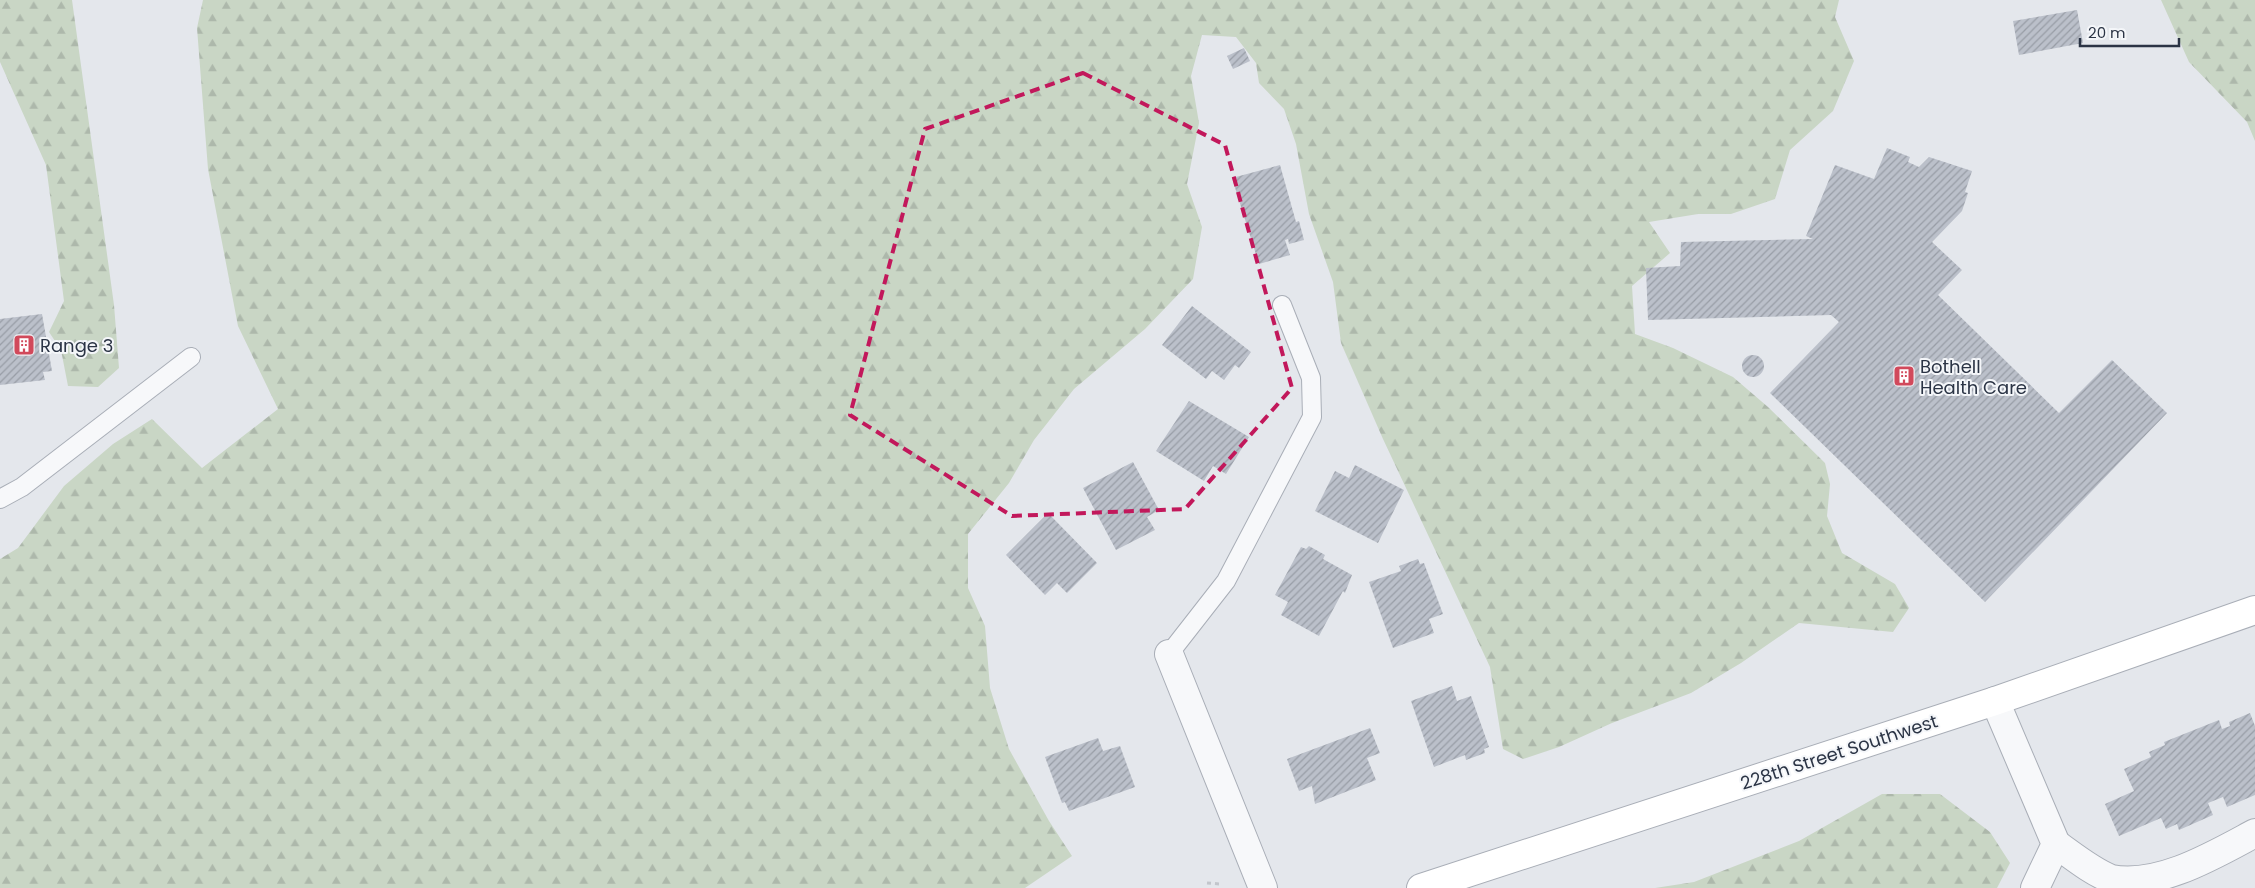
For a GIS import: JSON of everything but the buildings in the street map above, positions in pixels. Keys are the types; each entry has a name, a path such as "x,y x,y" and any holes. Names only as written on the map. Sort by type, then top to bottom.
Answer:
{"main road":[{"name":"228th Street Southwest","path":"1421,888 1994,701 2255,610"}],"street":[{"path":"1169,654 1264,888"},
{"path":"1994,701 2056,844 2084,864 2112,880 2137,884 2165,881 2255,833"},
{"path":"2035,888 2056,844"}],"lane":[{"path":"1169,654 1226,582 1312,417 1310,378 1282,305"},
{"path":"0,499 22,487 191,357"}],"path":[{"path":"1208,883 1220,884"}],"highlighted area":[{"path":"1083,73 1225,145 1292,388 1185,509 1012,516 850,415 925,129"}],"green space":[{"path":"0,0 72,0 114,305 119,368 98,387 68,386 61,350 49,332 64,301 46,165 0,62"},
{"path":"203,0 1839,0 1835,17 1854,61 1833,111 1790,150 1775,199 1731,214 1698,214 1649,222 1670,253 1632,286 1635,334 1673,348 1733,377 1768,407 1825,463 1830,484 1827,516 1842,553 1895,584 1909,608 1893,632 1799,623 1741,663 1691,693 1612,723 1559,747 1523,759 1503,749 1490,667 1383,439 1341,343 1333,282 1309,214 1296,144 1284,109 1259,83 1256,63 1236,37 1202,35 1191,76 1199,123 1187,184 1202,227 1193,279 1145,329 1074,389 1034,440 1009,483 968,534 968,588 985,626 990,688 1009,749 1049,821 1072,856 1025,888 0,888 0,559 18,548 64,486 113,444 152,419 202,468 278,409 238,326 208,169 197,28"},
{"path":"2161,0 2255,0 2255,141 2247,122 2189,62"},
{"path":"1882,794 1940,794 1990,832 2010,863 1997,888 1655,888 1694,882 1799,841"}],"place":[{"name":"Range 3","path":"24,345"},
{"name":"Bothell Health Care","path":"1904,376"}]}
